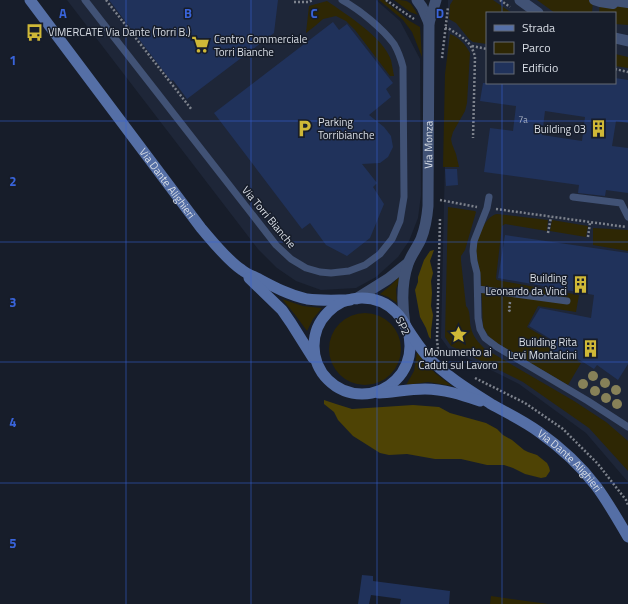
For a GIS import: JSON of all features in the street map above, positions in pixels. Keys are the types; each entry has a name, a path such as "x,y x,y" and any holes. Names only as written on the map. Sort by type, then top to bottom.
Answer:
{"main road":[{"name":"Via Dante Alighieri","path":"30,0 216,246 242,270 291,295 318,300 353,299"},
{"path":"242,270 282,310 292,323 319,368"},
{"name":"SP2","path":"353,299 369,299 377,301 386,305 398,315 405,325 410,343 405,368 398,378 381,390 370,394 355,394 340,389 328,380 319,368 315,358 314,348 318,327 324,316 332,308 341,303 353,299"},
{"name":"Via Dante Alighieri","path":"405,325 427,356 453,379 538,431 569,456 596,486 628,537"},
{"name":"Via Dante Alighieri","path":"370,394 412,389 439,390 492,404"}],"street":[{"name":"Via Monza","path":"417,0 422,6 429,23"},
{"name":"Via Monza","path":"408,263 421,240 428,206 429,23 436,0"},
{"path":"520,0 537,12"},
{"path":"594,0 613,4 614,1 628,3"},
{"path":"616,38 628,40"},
{"path":"353,299 388,279 408,263"},
{"path":"405,325 403,289 408,263"}],"lane":[{"name":"Via Torri Bianche","path":"85,0 276,246 291,260 306,268 331,273 360,267 380,254 392,239 400,222 404,197 403,67 400,56 394,45 385,34 360,11 342,0"},
{"path":"489,197 487,208 474,241 472,251 478,273 478,318 480,329 485,338 496,347 588,401 628,427"},
{"path":"573,197 621,203 628,217"},
{"path":"478,289 567,301"}],"path":[{"path":"106,0 192,110"},
{"path":"294,2 308,2 313,0"},
{"path":"446,22 448,4"},
{"path":"445,28 448,28 469,42 475,57 473,138"},
{"path":"471,46 486,49"},
{"path":"616,69 628,72"},
{"path":"440,200 628,228"},
{"path":"548,233 551,217"},
{"path":"588,237 590,223"}],"shaded area":[{"path":"67,0 376,0 400,21 420,59 421,195 418,218 409,241 398,257 376,277 356,288 321,290 296,281 277,268 258,249"},
{"path":"448,0 628,0 628,482 586,433 519,384 449,349 441,338"},
{"path":"434,250 430,261 433,273 431,281 431,306 433,315 431,339 420,317 415,290 424,260 430,251"},
{"path":"324,400 352,409 413,405 439,407 450,413 486,423 497,429 524,450 537,455 547,463 550,471 546,477 541,478 525,474 504,465 487,465 461,459 435,459 407,454 389,455 380,453 353,436 338,420 334,412 324,404"}],"green space":[{"path":"379,0 384,0 408,20 420,27 422,57 412,32 403,20"},
{"path":"394,0 407,1 418,15 410,12"},
{"path":"453,0 493,0 511,12 486,12 486,44 473,42 456,23 449,19 450,5"},
{"path":"537,0 593,0 592,12 554,12"},
{"path":"327,1 373,35 387,51 391,60 394,76 390,76 355,30 346,21 336,16 323,19 306,33 309,6"},
{"path":"600,2 628,3 628,25 616,24 616,12 599,12"},
{"path":"450,34 457,37 470,53 467,103 465,111 453,132 451,139 459,167 443,167 445,74"},
{"path":"616,54 628,57 628,68 616,66"},
{"path":"448,207 476,212 465,250 461,256 461,261 466,306 469,311 470,325 476,339 485,349 574,401 606,422 628,441 628,471 589,428 523,382 451,346 445,337"},
{"path":"497,214 548,220 547,231 505,224 502,226 496,278 497,280 579,295 576,312 538,306 527,327 551,341 549,356 575,359 581,363 568,385 495,342 485,331 483,326 481,280 476,249 478,239 485,223"},
{"path":"552,220 588,226 586,237 550,231"},
{"path":"593,228 628,230 628,251 593,245"},
{"path":"402,274 396,289 397,303 380,294 391,285"},
{"path":"282,299 303,306 322,308 313,319 307,331"},
{"path":"365,313 385,319 395,329 401,349 395,369 385,379 365,385 345,379 335,369 329,349 335,329 345,319"},
{"path":"417,352 435,373 452,386 428,382 406,385 414,371"},
{"path":"491,596 548,604 490,604"}],"building":[{"name":"Centro Commerciale Torri Bianche","path":"109,0 278,0 274,33 187,99 173,80 171,81"},
{"name":"Parking Torribianche","path":"333,22 339,30 347,24 393,83 386,89 391,97 369,115 384,127 391,136 393,147 388,157 380,163 362,164 377,183 373,187 384,204 370,238 347,256 326,245 310,223 302,229 214,113"},
{"name":"Building 03","path":"616,78 628,80 628,123 616,121 612,146 628,148 628,193 606,190 605,196 578,193 579,185 484,172 490,128 513,131 516,106 480,101 483,83 616,84","holes":["545,111 585,117 582,141 542,135"]},
{"path":"445,169 457,169 458,185 446,186"},
{"name":"Building Leonardo da Vinci","path":"505,235 628,253 628,364 618,380 597,365 594,369 575,357 552,355 554,341 529,326 540,308 591,318 594,295 498,278"},
{"path":"362,575 373,576 373,581 450,591 449,604 400,604 401,599 371,595 369,604 358,604"}],"place":[{"name":"VIMERCATE Via Dante (Torri B.)","path":"35,32"},
{"name":"Centro Commerciale Torri Bianche","path":"201,45"},
{"name":"Parking Torribianche","path":"305,128"},
{"name":"Building 03","path":"599,129"},
{"name":"Building Leonardo da Vinci","path":"580,284"},
{"name":"Monumento ai Caduti sul Lavoro","path":"458,334"},
{"name":"Building Rita Levi Montalcini","path":"590,348"}]}
